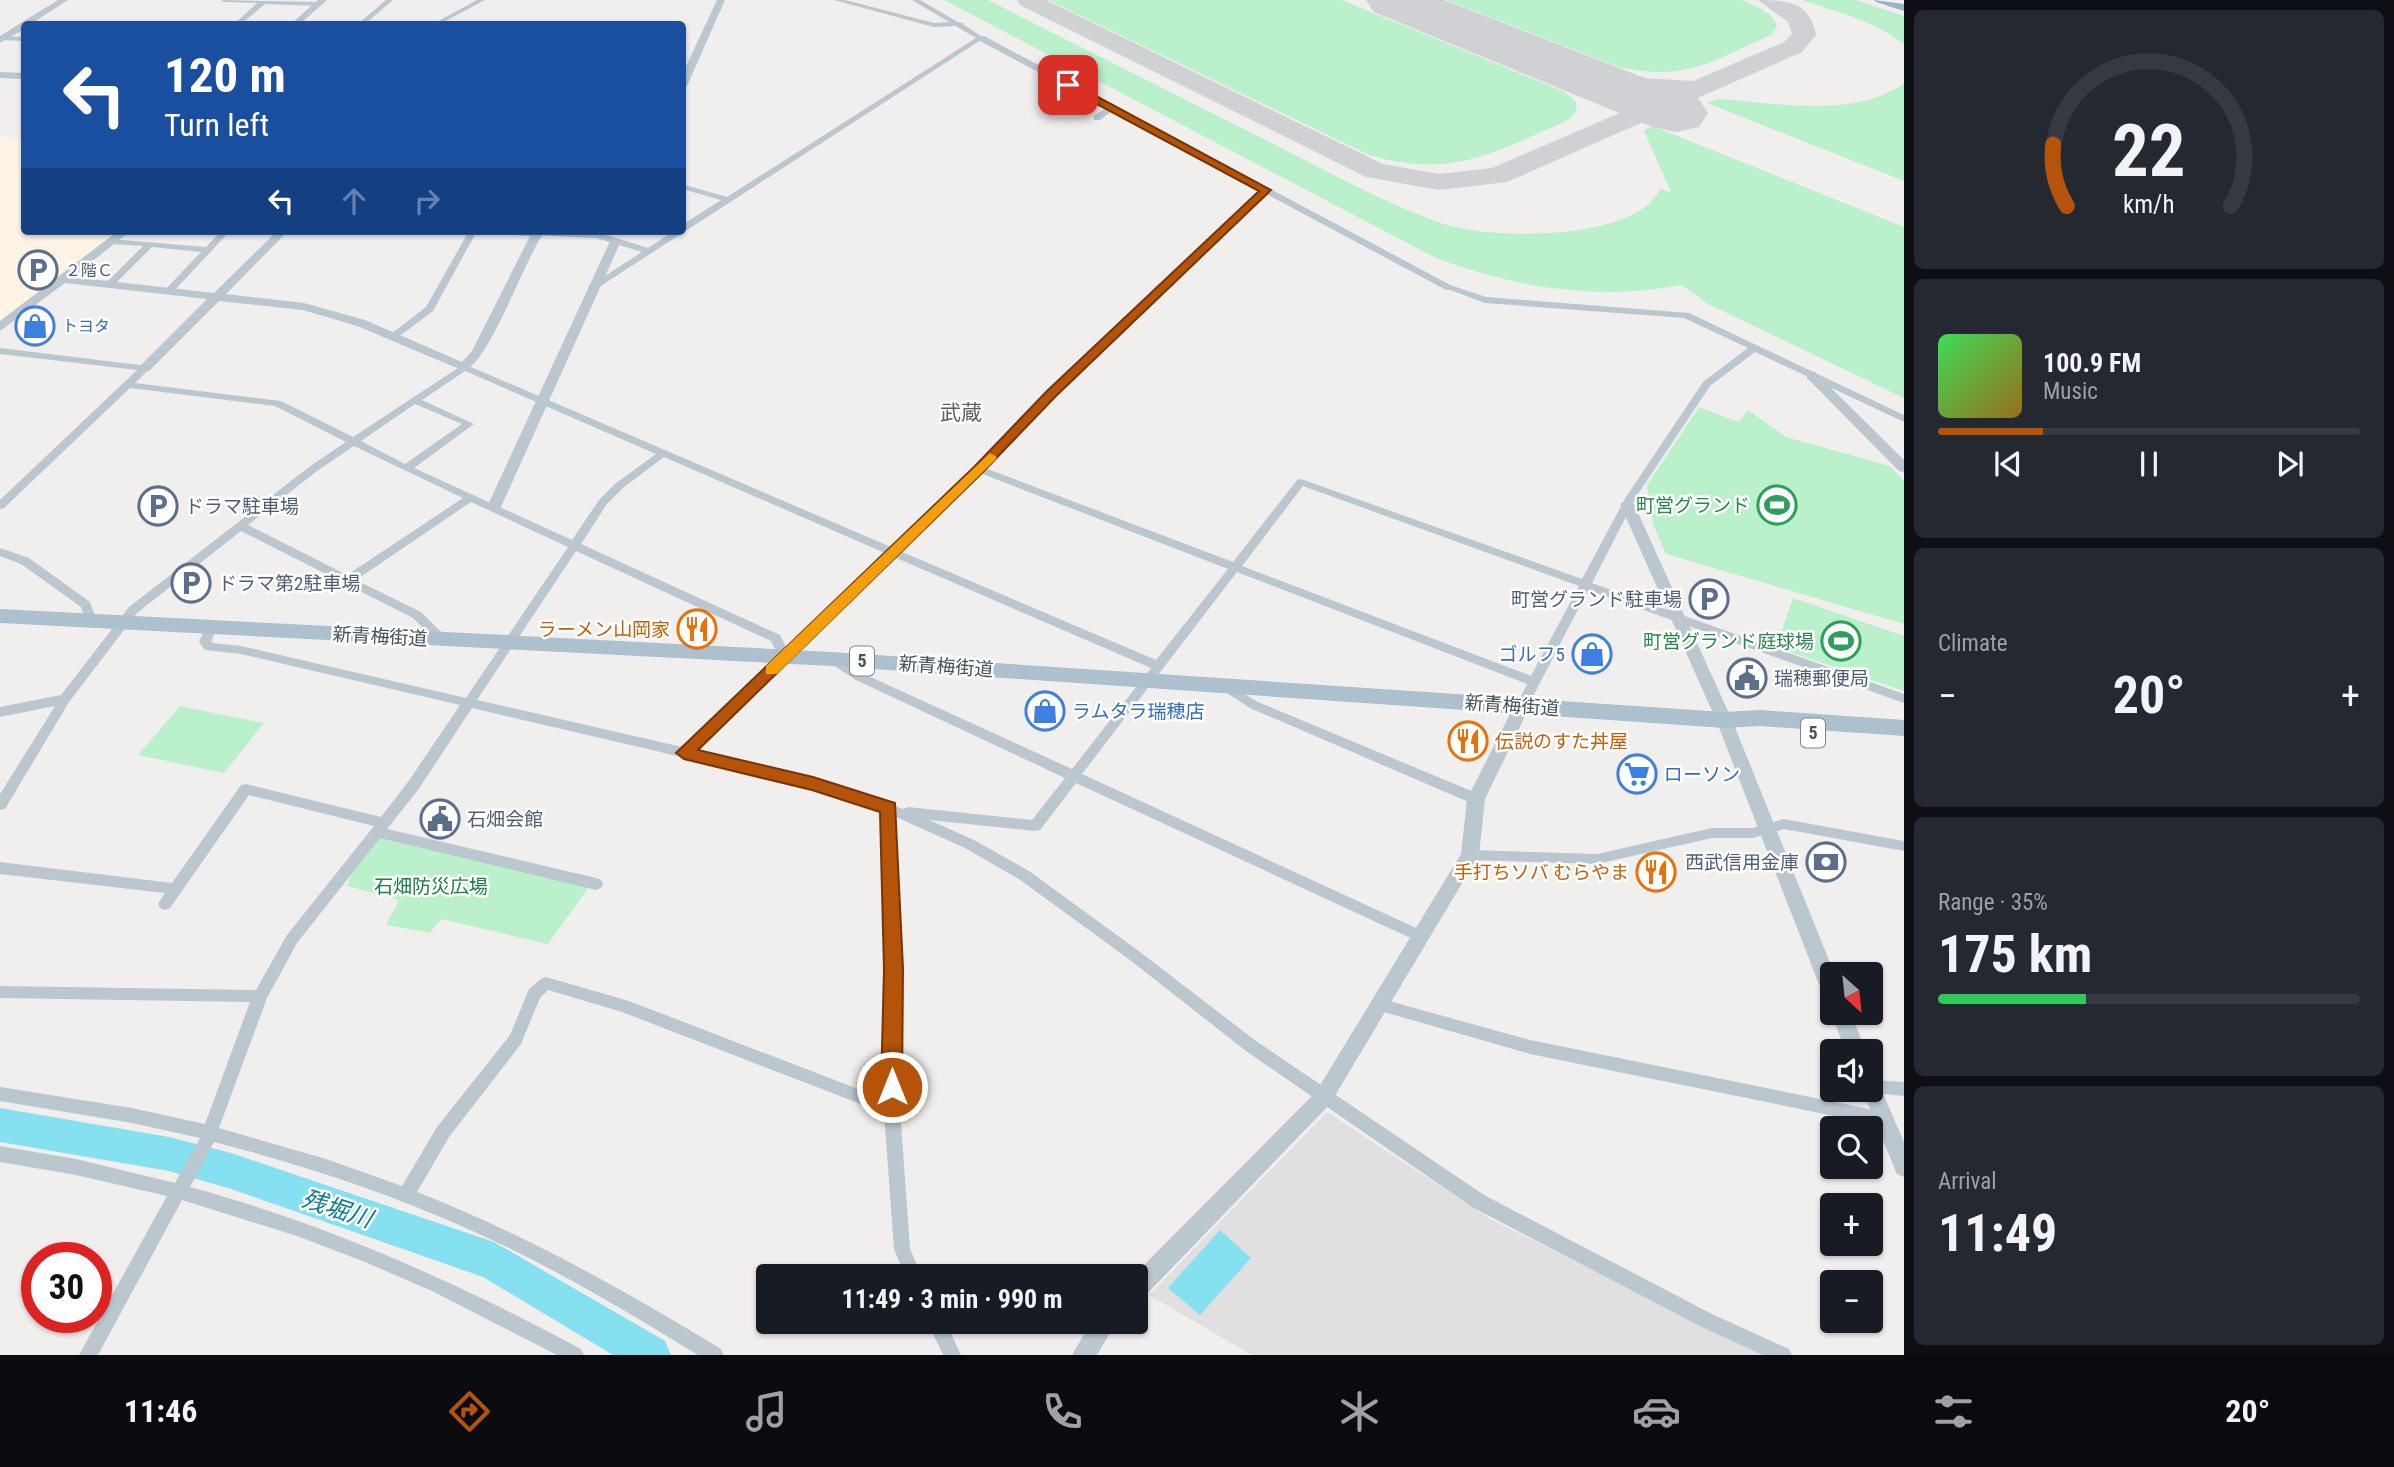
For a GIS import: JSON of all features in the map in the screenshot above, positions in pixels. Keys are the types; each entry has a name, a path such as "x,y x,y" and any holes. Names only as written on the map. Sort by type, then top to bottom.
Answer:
{"highway":[{"path":"1880,0 1904,6"},
{"path":"1892,0 1904,6"}],"main road":[{"name":"新青梅街道","path":"0,616 785,657 1153,673 1223,684 1724,720 1765,729 1899,733"}],"street":[{"path":"30,21 64,0"},
{"path":"224,0 321,2"},
{"path":"365,21 390,0"},
{"path":"442,21 482,0"},
{"path":"686,70 721,0"},
{"path":"837,0 934,25 958,25"},
{"path":"915,0 981,38 1450,288 1485,300 1686,314 1904,419"},
{"path":"241,21 264,1"},
{"path":"299,21 321,2"},
{"path":"1,39 21,27"},
{"path":"686,227 981,38"},
{"path":"1,39 21,39"},
{"path":"0,75 21,76"},
{"path":"1097,118 1112,108"},
{"path":"686,187 728,200"},
{"path":"684,753 978,470 1051,394 1266,190"},
{"path":"0,327 120,235"},
{"path":"169,291 222,235"},
{"path":"0,506 219,297 279,235"},
{"path":"394,336 430,309 471,235"},
{"path":"0,805 65,699 122,623 163,585 352,442 464,367 477,352 536,235"},
{"path":"597,235 649,251"},
{"path":"593,287 673,235"},
{"path":"112,241 208,250"},
{"path":"494,507 615,241"},
{"path":"109,285 149,245"},
{"path":"62,279 304,307 361,323 893,551 1153,673"},
{"path":"1148,1277 1240,1186 1323,1098 1470,855 1476,799 1583,583 1627,504 1706,384 1755,348"},
{"path":"0,351 145,368"},
{"path":"1811,375 1904,468"},
{"path":"128,385 277,402 406,468 776,638 785,657"},
{"path":"406,468 469,424 414,400"},
{"path":"88,1355 208,1137 260,996 292,939 413,786 574,544 619,486 662,454"},
{"path":"978,470 1534,682"},
{"path":"894,810 1035,826 1301,482 1904,699"},
{"path":"348,580 470,498"},
{"path":"1627,504 1724,720 1820,962"},
{"path":"241,526 417,615 440,639"},
{"path":"0,552 25,561 86,605 91,621"},
{"path":"211,627 205,642 209,647 242,650 793,778 894,810 974,846 1024,875 1323,1098 1478,1200 1706,1320 1783,1355"},
{"path":"832,659 860,677 1422,937"},
{"path":"1223,684 1254,705 1476,799"},
{"path":"0,712 65,699"},
{"path":"165,904 246,789 379,828 596,884"},
{"path":"894,810 892,1109 902,1249 909,1264"},
{"path":"1470,855 1597,859 1712,833 1753,833 1766,827 1784,824 1904,846"},
{"path":"0,868 175,889"},
{"path":"406,1195 443,1132 516,1039 534,994 546,983 624,1006 892,1109"},
{"path":"0,992 260,996"},
{"path":"1382,1004 1530,1047 1884,1119"},
{"path":"1883,1088 1904,1089"},
{"path":"0,1094 116,1111 208,1137 325,1165 406,1195 541,1255 715,1355"},
{"path":"1877,1102 1904,1167"},
{"path":"0,1154 104,1171 180,1188 317,1234 407,1270 492,1310 575,1355"},
{"path":"942,1334 951,1355"},
{"path":"1083,1355 1097,1334"}],"shaded area":[{"path":"0,136 21,139 21,235 115,235 0,322"},
{"path":"1327,1112 1492,1220 1765,1355 1252,1355 1149,1295"}],"green space":[{"path":"944,0 988,0 1375,195 1419,215 1463,229 1525,234 1593,228 1622,219 1646,206 1660,189 1671,192 1644,131 1652,126 1904,227 1904,398 1708,304 1682,285 1619,292 1558,289 1497,277 1436,258"},
{"path":"1048,0 1342,0 1565,92 1576,102 1576,109 1564,122 1470,160 1448,164 1398,162 1369,155"},
{"path":"1446,0 1742,0 1768,13 1777,27 1771,35 1714,61 1681,70 1642,71 1619,67"},
{"path":"1802,0 1856,0 1904,16 1904,44 1868,23"},
{"path":"1904,83 1904,181 1707,103 1717,99 1789,105 1838,105 1862,102"},
{"name":"町営グランド","path":"1699,407 1739,422 1748,410 1786,437 1890,466 1904,481 1904,624 1666,554 1653,524 1647,485"},
{"name":"町営グランド庭球場","path":"1793,598 1904,636 1904,691 1776,647"},
{"path":"180,706 264,723 224,773 138,755"},
{"name":"石畑防災広場","path":"378,837 589,887 548,944 441,919 430,933 386,925 399,900 347,886 356,863"}],"water":[{"path":"1220,1230 1251,1258 1200,1315 1168,1288"}],"waterway":[{"name":"残堀川","path":"0,1125 169,1154 231,1171 494,1261 651,1355"}],"taxiway":[{"path":"1028,0 1376,171 1439,182 1497,176 1793,47 1804,35 1800,22 1787,9 1769,0"},
{"path":"1576,73 1625,85 1685,87"}],"runway":[{"path":"1394,0 1676,113"}],"slow traffic":[{"path":"772,670 990,457"}],"place":[{"name":"２階Ｃ","path":"38,270"},
{"name":"トヨタ","path":"35,326"},
{"name":"町営グランド","path":"1777,505"},
{"name":"ドラマ駐車場","path":"158,506"},
{"name":"ドラマ第2駐車場","path":"191,583"},
{"name":"町営グランド駐車場","path":"1709,599"},
{"name":"ラーメン山岡家","path":"697,629"},
{"name":"町営グランド庭球場","path":"1841,641"},
{"name":"ゴルフ5","path":"1592,654"},
{"name":"瑞穂郵便局","path":"1747,678"},
{"name":"ラムタラ瑞穂店","path":"1045,711"},
{"name":"伝説のすた丼屋","path":"1468,741"},
{"name":"ローソン","path":"1637,774"},
{"name":"石畑会館","path":"440,819"},
{"name":"西武信用金庫","path":"1826,862"},
{"name":"手打ちソバ むらやま","path":"1656,872"}],"district":[{"name":"武蔵","path":"961,413"}],"route":[{"path":"892,1087 893,969 889,808 854,794 684,753 978,470 1051,394 1266,190 1068,85"}]}
